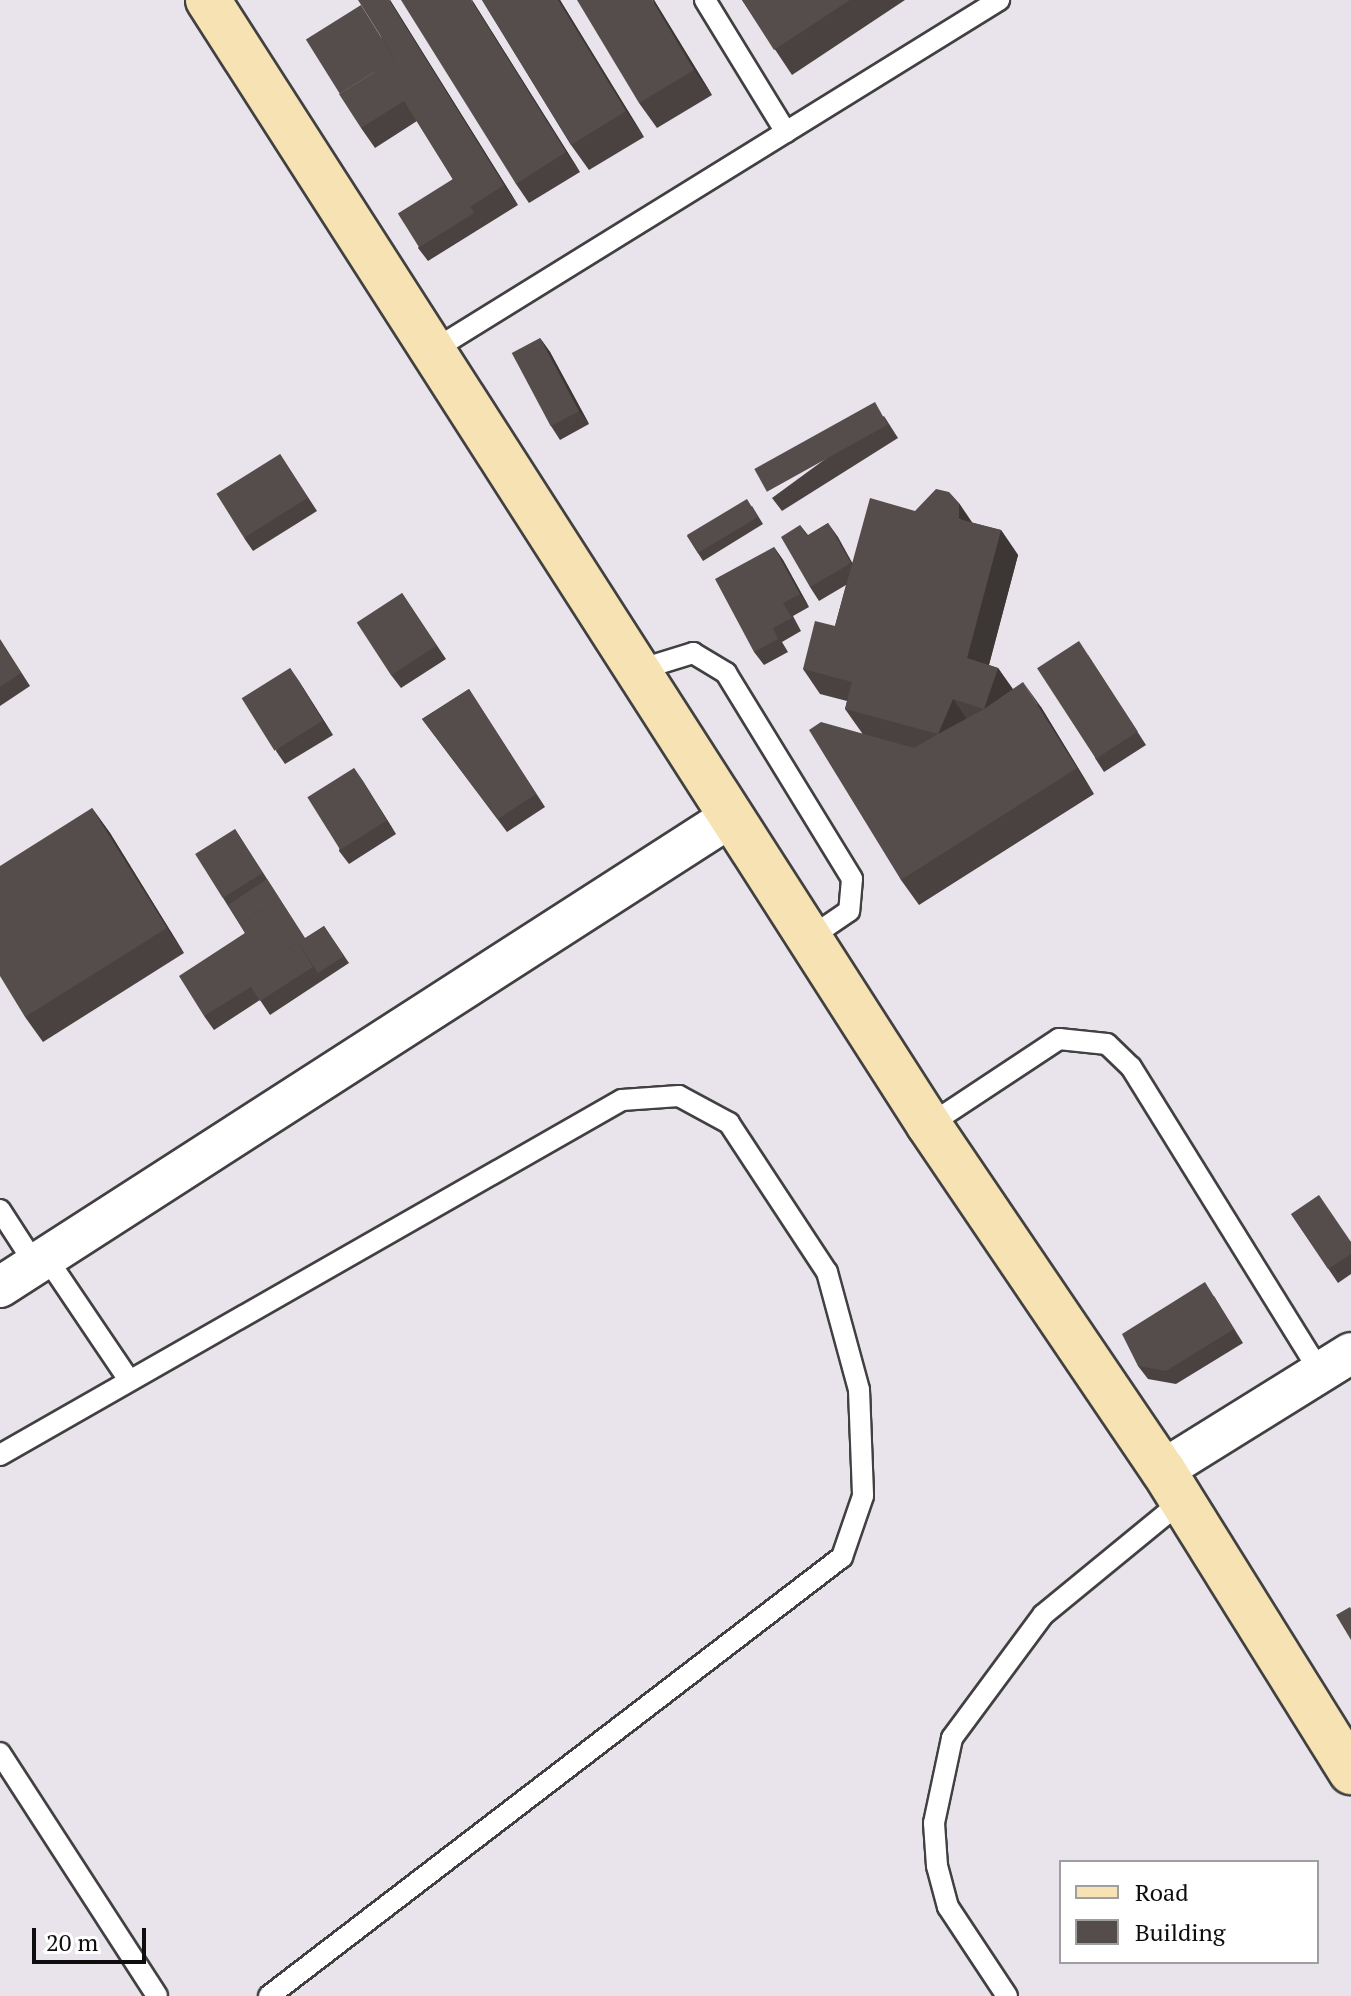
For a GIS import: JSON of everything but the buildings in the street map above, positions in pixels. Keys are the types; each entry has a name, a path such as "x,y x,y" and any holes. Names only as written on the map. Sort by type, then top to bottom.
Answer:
{"main road":[{"path":"208,0 729,818 929,1125 1172,1486 1351,1772"}],"street":[{"path":"0,1287 729,818"},
{"path":"1172,1486 1336,1363"}],"lane":[{"path":"705,0 786,132"},
{"path":"432,351 999,0"},
{"path":"635,671 693,653 726,673 852,879 849,911 808,939"},
{"path":"929,1125 1059,1039 1107,1044 1131,1067 1336,1363"},
{"path":"0,1455 622,1100 650,1094 706,1107 748,1145 827,1272 852,1350 863,1496 853,1538 829,1574 269,1996"},
{"path":"0,1210 129,1380"},
{"path":"1007,1996 948,1907 937,1866 934,1823 952,1738 1043,1615 1172,1486"},
{"path":"0,1753 157,1996"}],"shaded area":[{"path":"0,0 1351,0 1351,1996 0,1996"}]}
